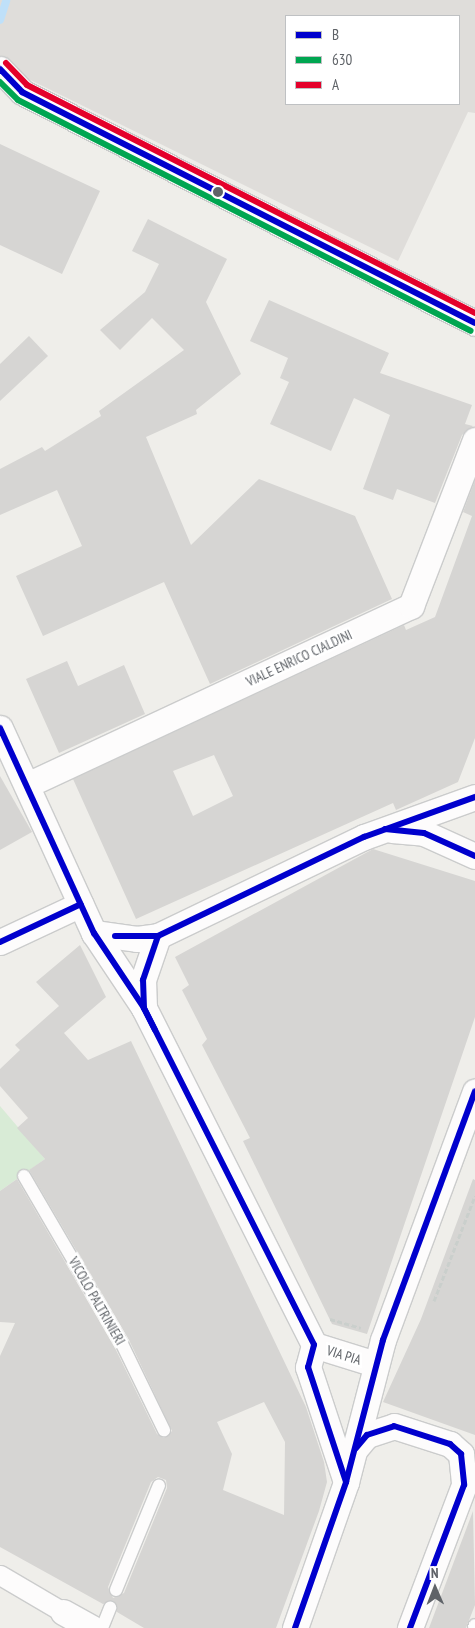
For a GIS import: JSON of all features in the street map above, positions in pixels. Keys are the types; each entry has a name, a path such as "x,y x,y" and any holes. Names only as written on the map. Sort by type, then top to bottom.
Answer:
{"street":[{"path":"0,69 11,91 475,323"},
{"name":"VIALE ENRICO CIALDINI","path":"28,785 411,606 475,440"},
{"name":"VIA PIA","path":"0,728 28,785 94,933 144,1008 314,1345 308,1366 346,1482"},
{"path":"94,933 137,939 158,936 384,829 475,798"},
{"path":"384,829 424,833 475,856"},
{"path":"0,942 81,904"},
{"path":"144,1008 142,980 158,936"},
{"path":"295,1628 346,1482 356,1448 375,1364 475,1091"},
{"name":"VIA PIA","path":"314,1345 375,1364"},
{"path":"356,1448 367,1435 394,1426 450,1444 461,1454 470,1467 434,1584 410,1628"},
{"path":"0,1575 92,1628"}],"lane":[{"name":"VICOLO PALTRINIERI","path":"24,1176 122,1344 164,1430"},
{"path":"116,1590 159,1485"},
{"path":"102,1628 110,1608"}],"path":[{"path":"434,1301 475,1196"},
{"path":"327,1318 368,1330"}],"shaded area":[{"path":"0,0 475,0 475,113 468,112 398,261 0,65"}],"green space":[{"path":"0,1106 45,1159 0,1191"}],"building":[{"path":"0,144 100,191 62,274 0,245"},
{"path":"148,219 227,259 206,302 241,374 196,410 197,414 146,437 191,545 259,479 355,516 392,599 210,684 164,582 43,636 16,576 82,546 57,490 0,515 0,469 42,447 45,451 101,416 99,411 184,350 152,318 120,350 100,330 145,292 159,264 132,251"},
{"path":"269,300 389,353 380,373 472,405 465,424 473,426 462,435 435,503 397,489 393,500 363,489 390,415 354,398 331,451 270,424 289,382 280,378 288,358 250,341"},
{"path":"29,336 48,356 0,401 0,364"},
{"path":"475,480 475,738 458,782 396,810 393,803 136,919 73,779 404,625 406,630 435,617 472,516 463,512","holes":["214,755 233,796 193,816 173,771"]},
{"path":"67,661 78,686 124,665 145,714 59,753 26,679"},
{"path":"0,776 32,832 0,850"},
{"path":"373,849 475,881 475,1017 367,1334 332,1324 243,1141 250,1138 202,1045 207,1039 182,990 189,985 175,957"},
{"path":"80,945 106,997 64,1033 88,1060 131,1041 306,1407 324,1462 327,1482 319,1511 276,1628 144,1628 117,1612 113,1601 103,1604 0,1547 0,1356 15,1323 0,1322 0,1191 17,1179 115,1348 157,1434 164,1438 172,1431 129,1340 29,1170 45,1159 17,1128 28,1118 0,1086 0,1069 20,1050 15,1045 59,1006 36,982","holes":["264,1402 285,1442 284,1515 223,1490 232,1454 217,1422","158,1477 166,1480 167,1488 124,1593 113,1598 108,1587 151,1482"]},
{"path":"473,1179 475,1180 475,1435 383,1402 421,1319"},
{"path":"473,1511 475,1605 466,1628 429,1628"}],"waterway":[{"path":"0,20 6,1"}],"transit line":[{"name":"A","path":"6,63 27,85 475,313"},
{"name":"B","path":"0,69 22,92 475,323"},
{"name":"630","path":"0,82 18,100 471,331"},
{"name":"B","path":"0,728 94,933 144,1008 314,1345 308,1367 346,1482"},
{"name":"B","path":"115,936 158,936 364,837 475,797"},
{"name":"B","path":"385,829 424,833 475,856"},
{"name":"B","path":"0,942 81,904"},
{"name":"B","path":"155,1030 144,1008 143,980 158,936"},
{"name":"B","path":"295,1628 346,1482 383,1340 475,1091"},
{"name":"B","path":"356,1448 367,1435 394,1426 450,1444 461,1454 464,1485 410,1628"}]}
